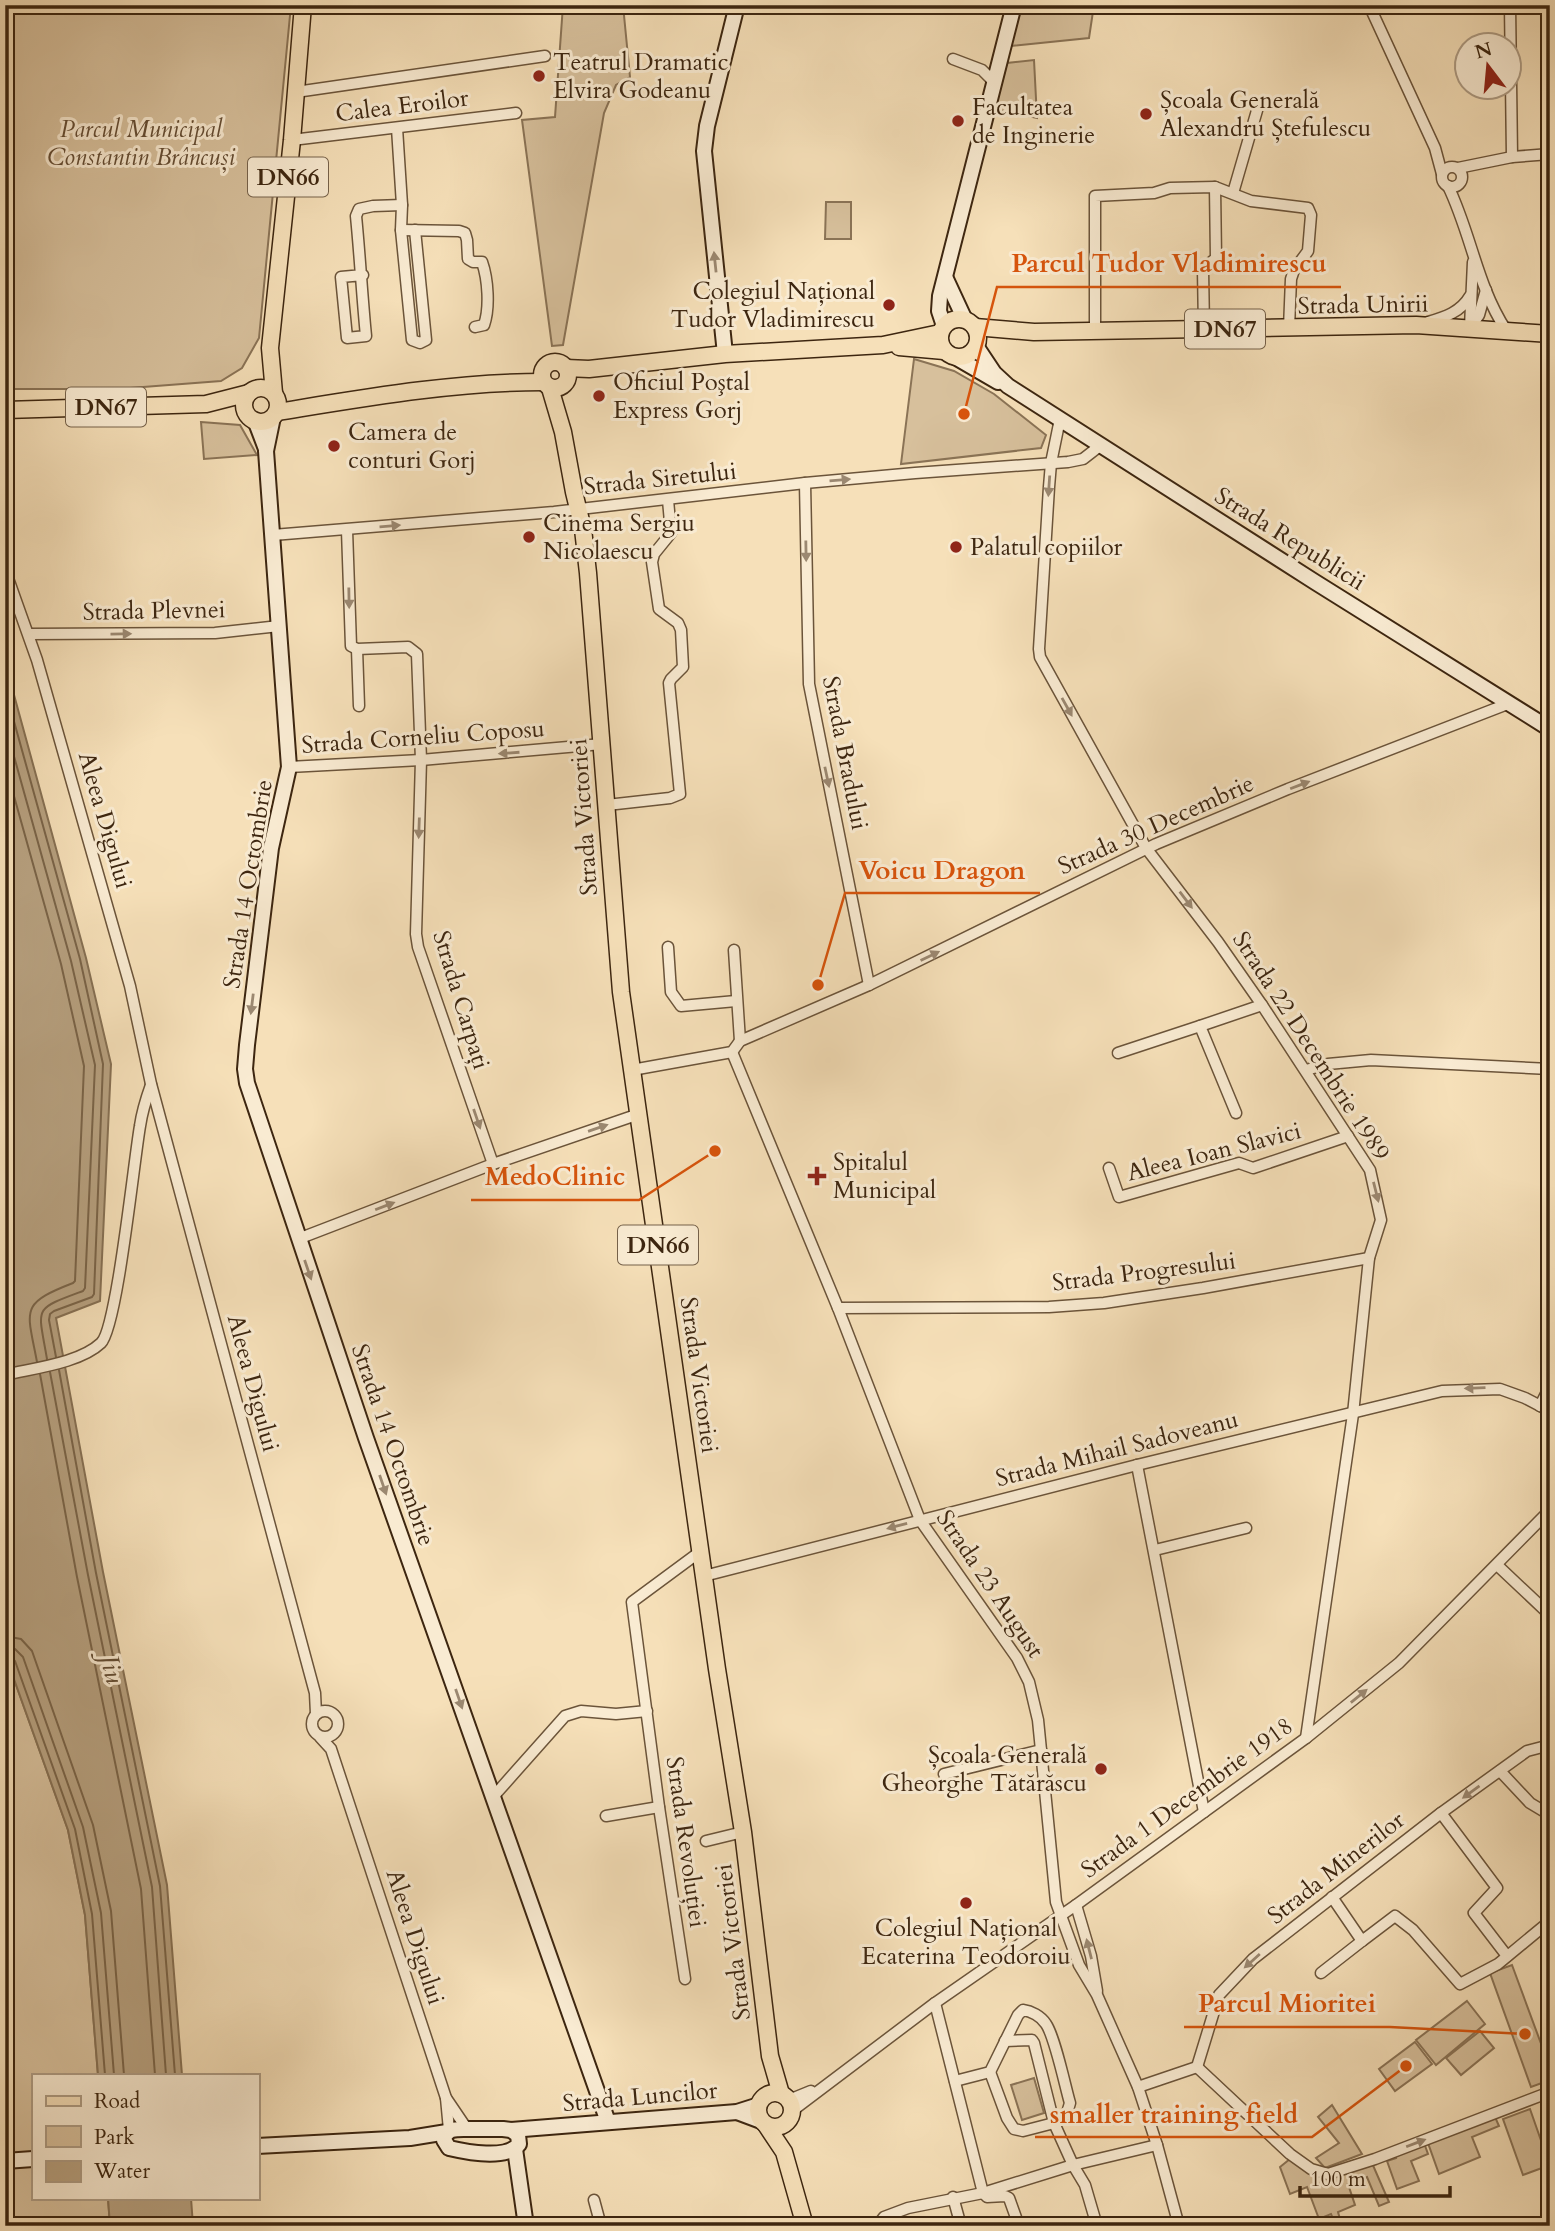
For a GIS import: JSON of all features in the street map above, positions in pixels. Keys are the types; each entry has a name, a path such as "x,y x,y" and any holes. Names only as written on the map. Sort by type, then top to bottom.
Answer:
{"main road":[{"name":"DN66","path":"275,405 270,348 303,5"},
{"name":"Strada Unirii","path":"883,345 942,330 953,320 973,334 1416,325 1550,334"},
{"path":"942,330 941,346 950,354"},
{"name":"Strada Unirii","path":"275,405 502,382 558,381 589,369 726,354 883,345 968,355 973,334"},
{"name":"DN66","path":"252,391 270,348"},
{"name":"Strada Unirii","path":"502,382 556,362 558,381"},
{"name":"Strada Victoriei","path":"558,381 563,432 583,529 588,573 618,963 632,1070 743,1832 776,2109 783,2152 805,2226"},
{"name":"Strada Unirii","path":"5,410 206,404 268,389 275,405"},
{"path":"250,416 245,399 252,391"},
{"name":"Strada Unirii","path":"206,404 267,421 275,405"}],"street":[{"path":"726,354 705,163 707,126 737,5"},
{"path":"942,330 939,304 1014,5"},
{"path":"1510,5 1512,158"},
{"path":"1369,6 1434,148 1443,181 1460,210 1473,258 1506,330"},
{"path":"296,92 545,57"},
{"path":"953,59 975,66 995,83"},
{"path":"1233,193 1258,107"},
{"name":"Calea Eroilor","path":"292,140 516,113"},
{"path":"397,128 401,230 412,340 420,343 426,340 415,230"},
{"path":"1434,148 1458,173 1460,210"},
{"path":"1442,174 1446,169 1458,173 1512,158 1550,154"},
{"path":"1448,186 1454,187 1458,173"},
{"path":"1204,329 1203,269 1216,258 1215,187"},
{"path":"1095,330 1095,196 1154,193 1170,188 1215,187 1251,201 1308,208 1311,215 1308,251 1294,270 1291,279 1289,328"},
{"path":"363,275 341,277 347,338 366,336 360,285 363,275 356,216 359,209 402,205"},
{"path":"401,230 465,233 468,259 482,262 485,270 487,317 484,325 475,327"},
{"path":"1470,327 1473,258"},
{"name":"Strada Republicii","path":"946,279 987,365 1006,385"},
{"path":"1470,327 1479,315 1486,290"},
{"path":"1416,325 1458,310 1467,302 1472,292"},
{"name":"Strada Republicii","path":"950,354 990,379 1006,385 1550,729"},
{"path":"266,450 275,405"},
{"path":"250,416 266,450"},
{"name":"Strada 22 Decembrie 1989","path":"1060,419 1051,463 1039,649 1041,657 1146,848 1262,1005 1370,1170 1381,1216 1369,1258 1353,1414 1306,1738"},
{"path":"1051,463 1083,459 1101,445"},
{"name":"Strada 14 Octombrie","path":"266,450 289,767 271,848 245,1069 250,1096 607,2122"},
{"name":"Strada Siretului","path":"273,535 578,509 805,483 1051,463"},
{"name":"Strada Bradului","path":"805,483 810,697 869,985"},
{"path":"607,805 670,798 680,794 670,683 683,667 681,630 678,623 659,608 652,562 654,554 671,533 668,500"},
{"path":"347,530 350,641 351,646 357,649 359,706"},
{"name":"Aleea Digului","path":"5,570 29,634 130,986 151,1084 315,1692 316,1714"},
{"name":"Strada Plevnei","path":"29,634 215,633 279,626"},
{"name":"Strada Carpați","path":"357,649 408,647 417,654 421,760 416,934 418,947 493,1164"},
{"name":"Strada 30 Decembrie","path":"740,1041 869,985 1146,848 1288,789 1510,703"},
{"name":"Strada Corneliu Coposu","path":"289,767 421,760 602,744"},
{"path":"668,947 671,992 681,1006 736,1001"},
{"path":"632,1070 732,1052 740,1041 734,950"},
{"path":"1118,1053 1262,1005"},
{"name":"Aleea Ioan Slavici","path":"1200,1026 1236,1113"},
{"name":"Strada 23 August","path":"732,1052 838,1308 920,1520 1025,1671 1038,1720 1054,1892 1060,1916 1079,1965 1097,1995 1138,2087 1179,2226"},
{"path":"1306,1070 1328,1064 1371,1060 1550,1069"},
{"name":"Aleea Digului","path":"5,1375 69,1360 104,1341 110,1327 139,1127 151,1084"},
{"path":"298,1239 493,1164 639,1114"},
{"name":"Aleea Ioan Slavici","path":"1109,1168 1119,1197 1239,1163 1254,1168 1349,1136"},
{"name":"Strada Progresului","path":"838,1308 1049,1307 1104,1303 1369,1258"},
{"path":"1545,1408 1550,1386"},
{"name":"Strada Mihail Sadoveanu","path":"704,1576 1423,1395 1454,1389 1500,1389 1545,1408"},
{"path":"1138,1465 1204,1812"},
{"name":"Strada 1 Decembrie 1918","path":"776,2109 821,2087 1306,1738 1399,1663 1550,1510"},
{"path":"1155,1550 1246,1528"},
{"name":"Strada Revoluției","path":"685,1979 632,1602 701,1550"},
{"path":"1497,1566 1550,1615"},
{"name":"Aleea Digului","path":"315,1692 330,1712"},
{"path":"331,1749 338,1729 339,1722 330,1712 322,1711 312,1720 314,1733 320,1737 334,1735 338,1729"},
{"path":"493,1797 565,1716 581,1712 616,1714 647,1711"},
{"name":"Aleea Digului","path":"320,1737 331,1749 446,2098 448,2131"},
{"name":"Strada Minerilor","path":"1197,2067 1219,1995 1253,1959 1527,1751 1550,1745"},
{"path":"944,1774 1041,1750"},
{"path":"1500,1771 1530,1803 1550,1815"},
{"path":"606,1816 659,1807"},
{"path":"1441,1814 1497,1888 1474,1913 1507,1956"},
{"path":"706,1841 743,1832"},
{"path":"1332,1897 1362,1941"},
{"name":"Strada 23 August","path":"1076,1905 1091,1956 1097,1995"},
{"path":"1321,1973 1395,1916 1413,1930 1460,1984 1498,1964 1550,1921"},
{"path":"935,2003 983,2193 988,2197 1009,2198 1019,2226"},
{"path":"1023,2010 1033,2013 1046,2024 1070,2103 1067,2113 1054,2123 1023,2131 1014,2129 1007,2118 990,2072 1005,2041 1023,2010"},
{"path":"1005,2041 1032,2040 1034,2043 1054,2123 1085,2185 1097,2226"},
{"path":"1138,2087 1197,2067 1290,2154 1311,2169 1328,2174 1375,2159 1550,2092"},
{"path":"955,2081 990,2072"},
{"name":"Aleea Digului","path":"446,2098 467,2129"},
{"name":"Strada Luncilor","path":"515,2140 548,2127 776,2109"},
{"path":"259,2146 410,2138 467,2129 515,2140"},
{"path":"448,2131 444,2140 449,2148"},
{"path":"410,2138 462,2151 493,2153 505,2159 519,2178"},
{"path":"493,2153 515,2140"},
{"path":"515,2140 526,2226"},
{"path":"877,2226 884,2217 908,2208 983,2193 1073,2165 1157,2145"},
{"path":"5,2161 32,2159"},
{"path":"954,2197 961,2226"},
{"path":"594,2200 601,2226"}],"green space":[{"name":"Parcul Municipal Constantin Brâncuși","path":"5,5 291,5 259,338 242,368 221,381 117,389 5,389"},
{"path":"563,5 623,5 630,77 616,85 604,113 563,345 552,346 522,120 555,117"},
{"path":"1020,5 1094,5 1089,38 1010,46"},
{"path":"1034,60 1037,118 995,109 1007,63"},
{"path":"826,202 851,202 851,239 825,239"},
{"path":"914,359 954,371 994,394 1046,435 1041,448 901,464"},
{"path":"201,422 240,425 257,455 204,459"},
{"path":"5,1654 68,1830 85,1915 98,2074 32,2074 32,2200 108,2200 110,2226 5,2226"},
{"path":"1512,1965 1550,2068 1550,2080 1531,2087 1490,1973"},
{"path":"1467,2001 1485,2024 1436,2065 1416,2040"},
{"path":"1480,2031 1494,2048 1461,2075 1446,2058"},
{"path":"1415,2042 1432,2064 1395,2091 1379,2069"},
{"path":"1034,2078 1044,2113 1022,2120 1011,2085"},
{"path":"1332,2105 1362,2154 1325,2168 1316,2158 1339,2143 1318,2117"},
{"path":"1530,2109 1544,2149 1550,2147 1550,2165 1523,2175 1503,2119"},
{"path":"1495,2117 1499,2126 1472,2137 1480,2157 1439,2174 1428,2143"},
{"path":"1424,2143 1428,2154 1411,2161 1419,2181 1397,2189 1387,2161 1396,2158 1395,2154"},
{"path":"1290,2159 1329,2176 1372,2163 1389,2202 1379,2206 1367,2177 1348,2184 1355,2205 1338,2212 1342,2226 1336,2226 1331,2214 1319,2219 1307,2187 1290,2194 1280,2167"}],"water":[{"name":"Jiu","path":"5,662 86,958 111,1064 100,1301 56,1318 103,1572 167,1885 182,2074 98,2074 85,1915 68,1830 5,1654"},
{"path":"108,2200 191,2200 193,2226 110,2226"}],"place":[{"name":"Teatrul Dramatic Elvira Godeanu","path":"539,76"},
{"name":"Școala Generală Alexandru Ștefulescu","path":"1146,114"},
{"name":"Facultatea de Inginerie","path":"958,121"},
{"name":"Colegiul Național Tudor Vladimirescu","path":"889,305"},
{"name":"Oficiul Poştal Express Gorj","path":"599,396"},
{"name":"Parcul Tudor Vladimirescu","path":"964,414"},
{"name":"Camera de conturi Gorj","path":"334,446"},
{"name":"Cinema Sergiu Nicolaescu","path":"529,537"},
{"name":"Palatul copiilor","path":"956,547"},
{"name":"Voicu Dragon","path":"818,985"},
{"name":"MedoClinic","path":"715,1151"},
{"name":"Spitalul Municipal","path":"817,1176"},
{"name":"Școala Generală Gheorghe Tătărăscu","path":"1101,1769"},
{"name":"Colegiul Național Ecaterina Teodoroiu","path":"966,1903"},
{"name":"Parcul Mioritei","path":"1525,2034"},
{"name":"smaller training field","path":"1406,2066"}]}
